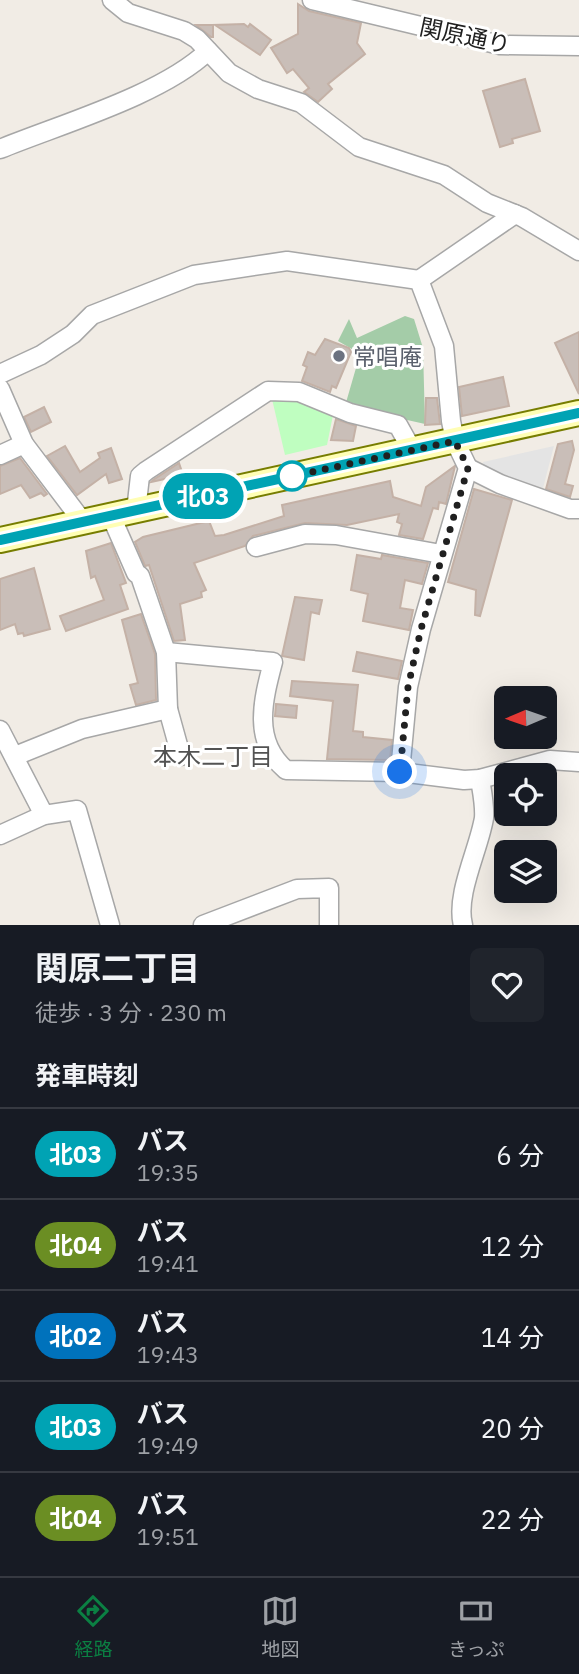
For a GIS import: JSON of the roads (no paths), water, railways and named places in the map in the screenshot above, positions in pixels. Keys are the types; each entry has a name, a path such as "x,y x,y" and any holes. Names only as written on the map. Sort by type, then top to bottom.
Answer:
{"main road":[{"path":"0,540 455,441 578,411"}],"street":[{"path":"112,0 128,13 184,32 208,51 229,73 258,89 301,103 359,147 444,175 487,203 515,214 579,251"},
{"name":"関原通り","path":"312,0 354,5 500,45 579,46"},
{"path":"0,149 159,85 192,67 208,51"},
{"path":"0,374 41,355 74,334 92,315 194,275 287,261 419,280 515,214"},
{"path":"419,280 444,346 455,441 468,468 500,484 570,509 579,509"},
{"path":"0,389 24,444 83,522"},
{"path":"136,511 140,476 268,391 299,392 349,413 398,425 412,450"},
{"path":"0,455 24,444"},
{"path":"400,772 408,687 441,554 468,468"},
{"path":"111,516 136,573 140,576 166,652 168,709 181,756"},
{"path":"256,547 305,534 336,535 441,554"},
{"path":"166,652 274,662 265,696 264,742 276,762 286,770 400,772 480,779 540,762 579,762"},
{"path":"15,756 82,729 168,709"},
{"path":"0,730 44,815"},
{"path":"463,925 460,916 484,817 480,779"},
{"path":"0,835 44,815 77,810 110,925"},
{"path":"204,925 297,889 329,888 330,925"}],"place":[{"name":"常唱庵","path":"339,356"}],"district":[{"name":"本木二丁目","path":"213,756"}]}
